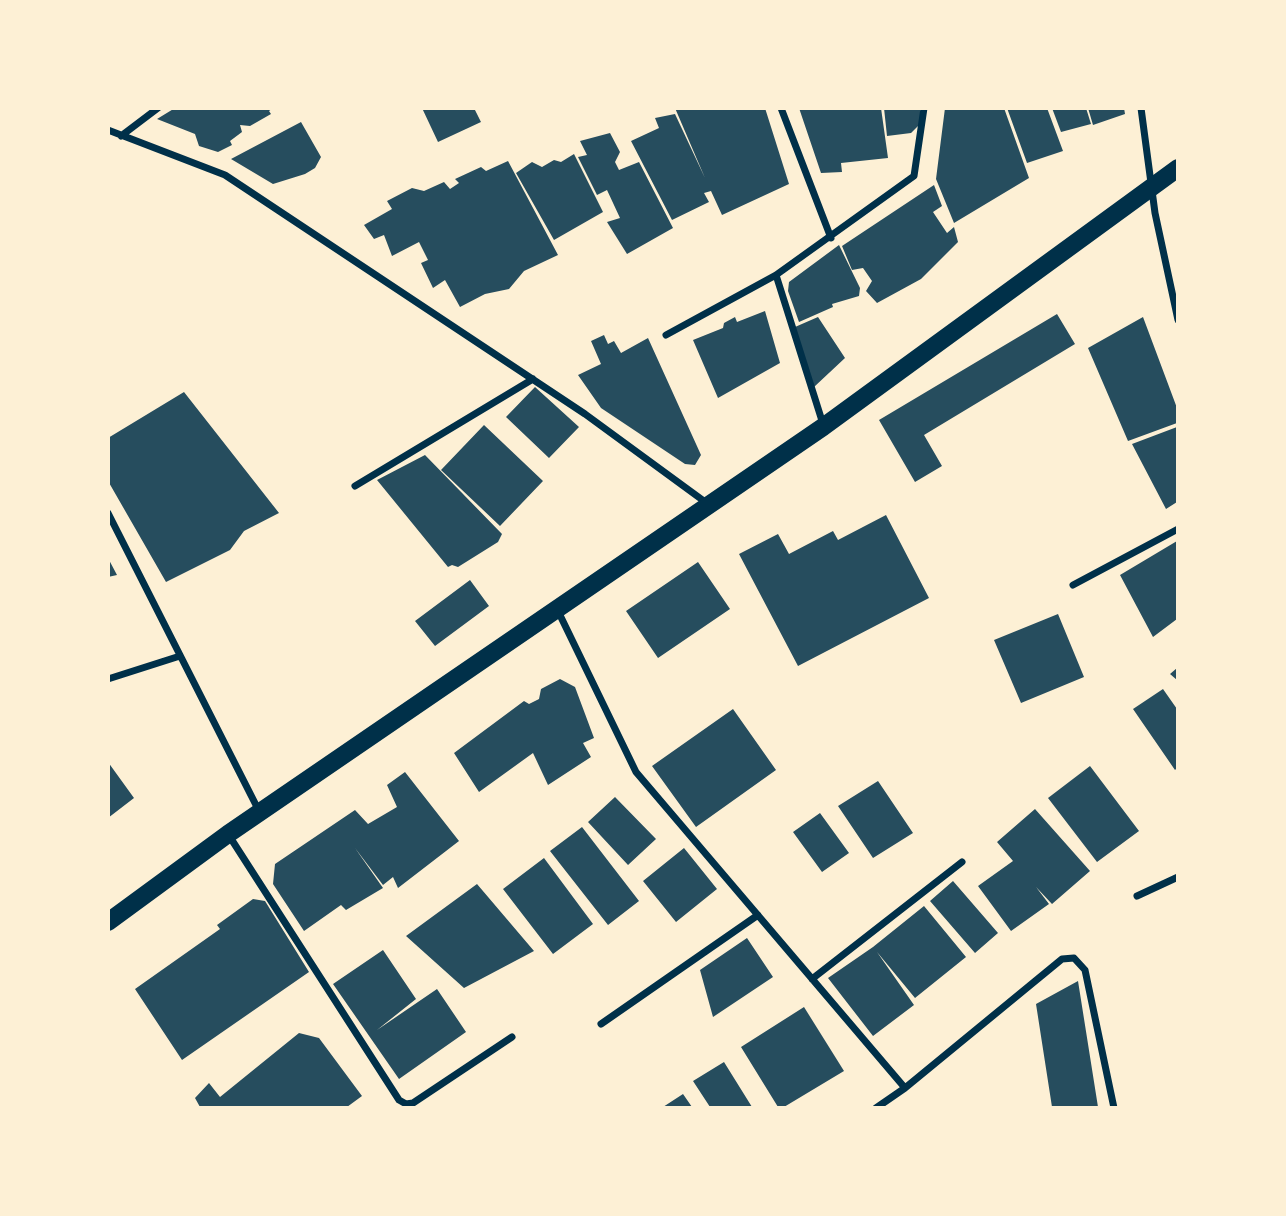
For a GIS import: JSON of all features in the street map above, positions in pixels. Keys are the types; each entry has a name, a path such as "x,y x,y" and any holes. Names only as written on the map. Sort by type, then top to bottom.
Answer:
{"main road":[{"path":"108,922 228,834 824,427 1178,167"}],"street":[{"path":"121,136 158,108"},
{"path":"781,108 831,238"},
{"path":"666,335 776,275 914,176 924,108"},
{"path":"1141,108 1150,186 1178,320"},
{"path":"108,130 225,176 585,414 708,504"},
{"path":"776,275 824,427"},
{"path":"355,486 533,379"},
{"path":"108,513 260,813"},
{"path":"1073,585 1178,529"},
{"path":"557,610 636,772 905,1088"},
{"path":"108,679 180,656"},
{"path":"228,834 399,1100 406,1104 413,1103 512,1037"},
{"path":"812,979 962,862"},
{"path":"1137,896 1178,877"},
{"path":"601,1024 758,915"},
{"path":"876,1108 905,1088 1062,959 1074,958 1085,970 1114,1108"}],"building":[{"path":"175,108 273,108 269,111 271,114 250,126 240,125 242,132 230,141 232,145 218,152 199,146 195,134 157,119"},
{"path":"422,108 474,108 481,122 438,142"},
{"path":"675,108 765,108 789,184 722,215 711,191 704,193 709,202 672,220 631,141 659,128 655,118 675,114 705,178"},
{"path":"799,108 881,108 888,158 841,163 842,172 821,173"},
{"path":"884,108 920,108 920,124 911,133 887,136"},
{"path":"945,108 1004,108 1029,178 954,223 936,179"},
{"path":"1007,108 1047,108 1063,151 1027,163"},
{"path":"1052,108 1086,108 1091,124 1061,132"},
{"path":"1088,108 1124,108 1125,114 1093,125"},
{"path":"301,122 321,157 315,168 305,174 273,184 231,159"},
{"path":"610,133 620,152 615,162 619,170 639,162 673,228 627,254 607,222 620,218 607,190 597,195 578,157 587,155 580,141"},
{"path":"574,154 603,212 554,240 516,173 532,162 542,167 554,160 561,162"},
{"path":"508,161 558,255 524,271 509,289 485,294 460,307 445,280 433,288 421,263 428,260 419,242 392,256 384,235 374,239 364,225 392,209 387,201 412,188 424,191 444,182 450,189 459,183 455,179 481,167 486,171"},
{"path":"934,185 942,206 933,212 947,233 954,227 958,242 921,279 877,303 866,291 872,281 863,268 852,270 842,246"},
{"path":"839,245 860,288 859,296 832,304 833,307 799,322 788,291 789,282"},
{"path":"765,311 780,363 718,398 693,340 723,328 724,323 735,317 737,322"},
{"path":"1057,314 1075,344 924,435 942,466 915,482 879,420"},
{"path":"818,317 845,358 814,387 795,327"},
{"path":"1143,317 1177,408 1177,423 1128,441 1088,348"},
{"path":"604,335 608,344 614,341 621,353 648,338 701,455 695,465 685,464 601,408 578,375 601,364 591,341"},
{"path":"535,387 579,427 549,458 506,417"},
{"path":"184,392 279,513 244,531 230,550 166,582 108,481 108,438"},
{"path":"484,425 543,481 500,526 441,470"},
{"path":"1177,427 1177,502 1166,509 1132,444"},
{"path":"425,455 502,534 498,542 458,567 448,567 377,480"},
{"path":"886,515 929,598 798,666 739,554 778,534 789,554 833,531 838,540"},
{"path":"1177,541 1177,619 1153,637 1120,575"},
{"path":"108,558 117,575 108,577"},
{"path":"698,562 730,609 658,658 626,611"},
{"path":"470,580 489,606 435,646 415,621"},
{"path":"1058,614 1084,677 1021,703 994,640"},
{"path":"1177,668 1177,680 1170,674"},
{"path":"560,679 575,687 594,738 583,743 591,757 548,785 533,753 479,792 454,753 524,701 529,704 539,699 541,689"},
{"path":"1163,689 1177,709 1175,770 1133,709"},
{"path":"733,709 776,770 696,827 652,766"},
{"path":"108,762 134,798 108,818"},
{"path":"1090,766 1139,831 1097,862 1048,798"},
{"path":"405,772 459,841 398,888 393,877 383,885 355,848 383,888 346,910 341,905 304,931 273,884 275,864 355,810 368,824 397,807 387,785"},
{"path":"878,781 913,833 873,858 838,806"},
{"path":"615,797 656,839 628,865 588,822"},
{"path":"1035,809 1090,871 1052,904 1036,887 1049,904 1011,931 978,886 1013,861 997,842"},
{"path":"820,813 849,853 822,872 793,832"},
{"path":"582,827 639,901 608,925 550,851"},
{"path":"684,848 717,889 676,922 643,881"},
{"path":"544,858 593,924 553,954 503,889"},
{"path":"953,881 998,933 975,953 930,901"},
{"path":"477,884 534,951 464,988 406,936"},
{"path":"253,899 265,901 309,972 182,1060 135,989 220,929 217,925"},
{"path":"924,906 966,957 915,998 877,952 914,1005 873,1036 828,978 873,947"},
{"path":"747,938 773,977 713,1017 700,970"},
{"path":"383,950 416,999 377,1030 437,989 466,1032 399,1079 333,984"},
{"path":"1078,981 1098,1107 1052,1107 1036,1004"},
{"path":"804,1007 844,1071 784,1107 778,1107 741,1047"},
{"path":"299,1033 319,1038 362,1096 347,1107 200,1107 195,1098 209,1083 220,1097"},
{"path":"724,1062 752,1107 710,1107 693,1081"},
{"path":"683,1094 692,1107 663,1107"}]}
